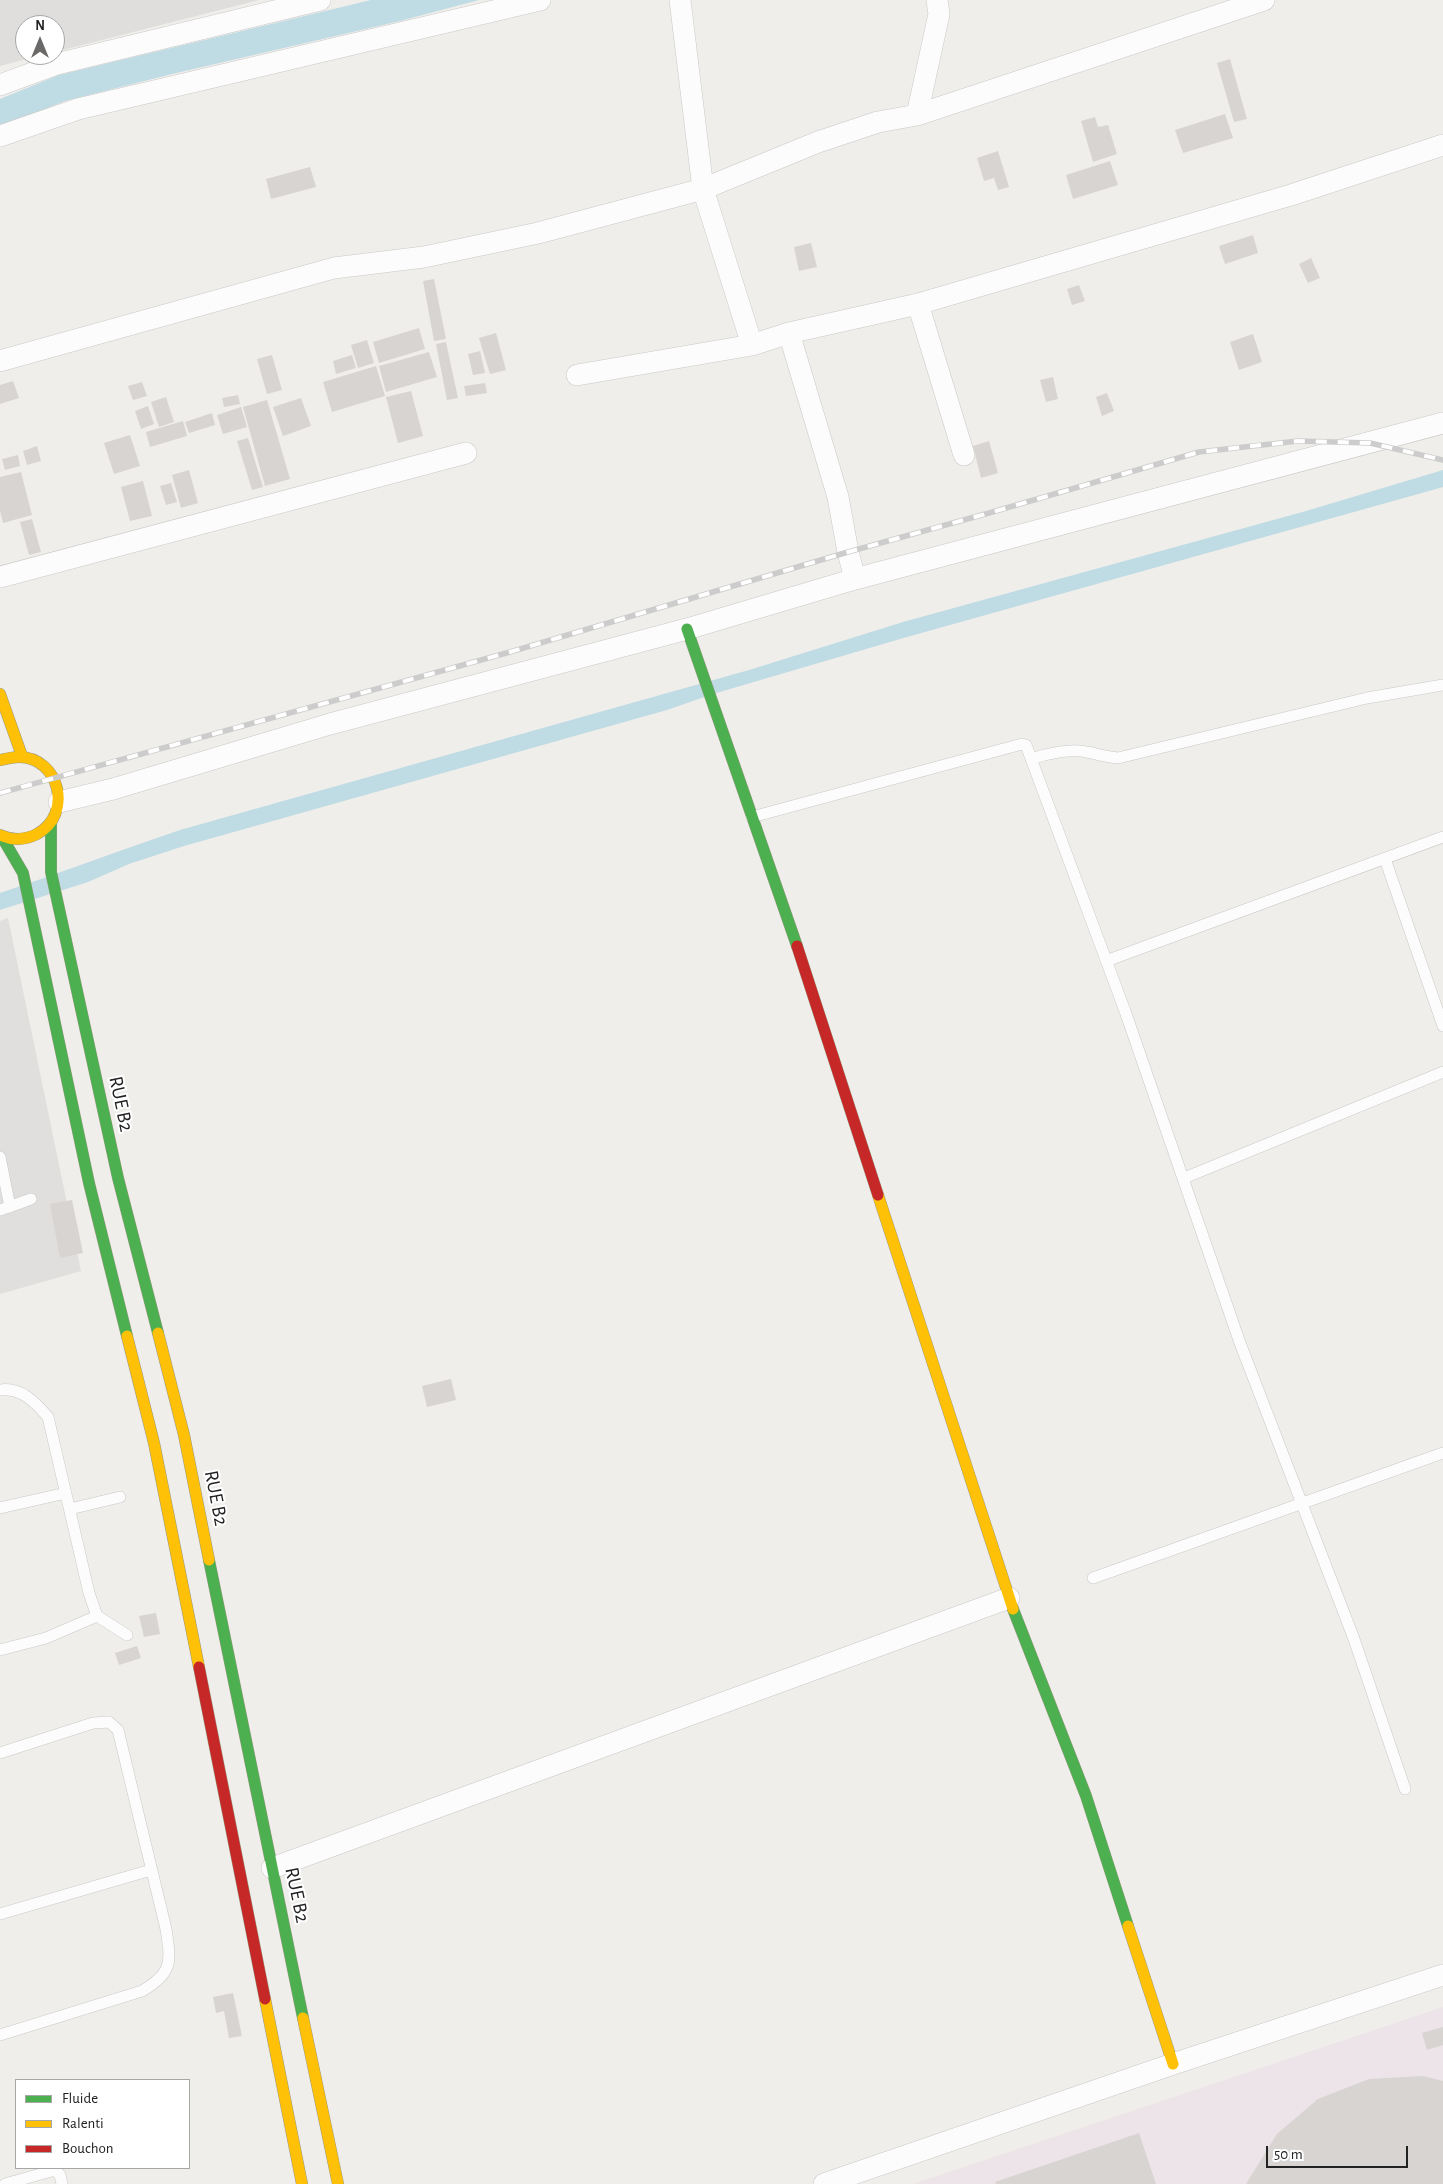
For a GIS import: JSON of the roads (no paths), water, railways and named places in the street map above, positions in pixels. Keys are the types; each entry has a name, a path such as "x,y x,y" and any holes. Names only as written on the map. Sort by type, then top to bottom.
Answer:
{"main road":[{"path":"687,629 798,950 1009,1598 1086,1796 1173,2064"},
{"path":"0,694 22,756"},
{"path":"0,760 22,756 38,762 50,772 59,792 57,813 44,830 29,838 13,839 1,836"},
{"name":"RUE B2","path":"51,823 51,872 118,1178 184,1435 228,1660 338,2184"},
{"path":"1,836 23,873 88,1183 154,1443 302,2184"}],"street":[{"path":"0,85 57,64 320,0"},
{"path":"0,136 78,109 540,0"},
{"path":"680,0 703,189 752,345"},
{"path":"917,115 938,14 937,0"},
{"path":"0,361 334,268 424,256 538,233 703,189 818,142 878,122 917,115 1264,0"},
{"path":"577,375 752,345 789,333 918,304 1291,195 1443,145"},
{"path":"918,304 964,455"},
{"path":"789,333 838,497 855,579"},
{"path":"59,802 113,789 330,724 687,629 855,579 1443,422"},
{"path":"0,577 466,453"},
{"path":"272,1868 1009,1598"},
{"path":"824,2184 1173,2064 1443,1975"}],"lane":[{"path":"1031,759 1045,754 1084,751 1104,757 1118,758 1367,698 1443,685"},
{"path":"752,817 1022,744 1026,745 1184,1178 1240,1343 1354,1639 1405,1789"},
{"path":"1106,961 1443,837"},
{"path":"1385,859 1443,1026"},
{"path":"1184,1178 1443,1072"},
{"path":"0,1158 5,1208 31,1199"},
{"path":"0,1390 22,1393 36,1403 48,1417 88,1593 97,1616 127,1635"},
{"path":"1093,1578 1443,1453"},
{"path":"0,1508 66,1493"},
{"path":"70,1509 120,1497"},
{"path":"0,1650 46,1638 97,1616"},
{"path":"0,1754 93,1723 109,1722 118,1730 170,1951 167,1970 158,1982 142,1991 0,2035"},
{"path":"0,1914 151,1870"},
{"path":"5,2184 55,2170 60,2175 62,2184"}],"water":[{"path":"371,0 479,0 400,21 65,101 0,127 0,99 59,75"},
{"path":"1443,470 1443,487 907,637 713,694 667,710 184,846 129,864 88,882 0,910 0,893 180,830 749,670 903,622 1306,511"}],"railway":[{"path":"0,793 510,652 848,552 1199,452 1298,441 1370,443 1443,460"}]}
